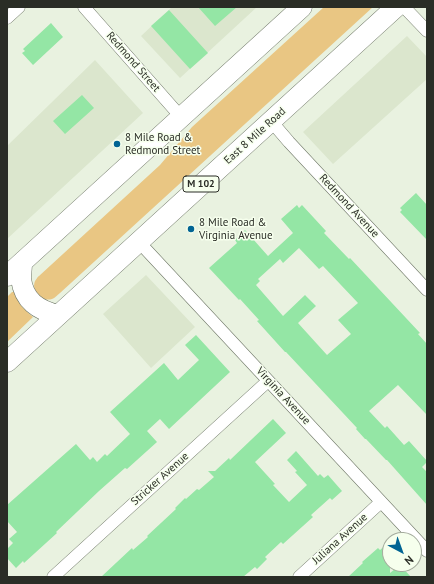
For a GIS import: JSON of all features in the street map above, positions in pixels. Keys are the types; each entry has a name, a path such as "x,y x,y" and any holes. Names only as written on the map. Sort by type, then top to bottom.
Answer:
{"highway":[{"path":"7,276 302,7"},
{"name":"East 8 Mile Road","path":"7,362 396,7"},
{"path":"22,263 21,279 26,295 33,304 39,308 58,315"}],"street":[{"path":"7,18 19,7"},
{"name":"Redmond Street","path":"84,7 181,117"},
{"path":"404,7 427,31"},
{"name":"Redmond Avenue","path":"271,122 427,290"},
{"name":"Virginia Avenue","path":"139,242 427,551"},
{"name":"Stricker Avenue","path":"53,577 268,381"},
{"name":"Juliana Avenue","path":"299,577 381,502"}],"shaded area":[{"path":"172,7 257,7 180,78 141,36"},
{"path":"324,7 373,7 60,293 53,299 44,299 38,295 34,285 38,277 160,165 192,127"},
{"path":"407,36 427,57 427,79 333,164 303,132"},
{"path":"95,60 143,113 7,239 7,146"},
{"path":"146,275 195,327 151,368 103,314"},
{"path":"14,292 22,306 33,317 7,342 7,297"}],"building":[{"path":"198,7 237,7 215,26"},
{"path":"169,10 208,53 190,69 151,26"},
{"path":"51,23 63,37 33,65 22,53 25,51 23,49"},
{"path":"82,95 94,108 65,134 53,121"},
{"path":"416,193 427,205 427,240 400,212 402,210 400,208"},
{"path":"297,205 299,208 302,205 326,231 324,233 349,259 350,258 420,333 418,334 427,344 427,415 398,385 369,411 385,428 387,426 404,445 409,441 427,461 422,467 427,472 427,505 387,460 365,439 356,429 357,428 285,352 257,321 259,320 240,299 239,300 209,268 237,243 235,240 245,230 268,256 293,233 281,219","holes":["299,248 319,269 323,266 358,303 338,320 351,334 327,355 298,323 316,306 305,295 283,316 256,285 260,281 258,279 280,259 283,263"]},
{"path":"196,335 230,372 169,429 160,419 147,431 157,442 127,469 125,468 99,491 56,532 57,533 24,563 23,561 16,568 7,558 7,549 13,543 9,539 17,532 7,521 7,505 76,444 90,460 93,457 97,462 105,454 107,456 130,434 110,412 164,363 178,380 199,360 185,345"},
{"path":"273,419 286,433 255,462 289,502 307,485 295,472 297,471 287,460 296,451 318,476 320,474 324,478 328,475 342,491 332,500 330,498 311,515 313,517 283,544 281,542 265,557 267,559 257,569 255,567 243,577 101,577 132,548 133,550 148,537 147,536 176,509 175,508 185,498 186,499 197,489 199,490 214,477 208,471 215,471 229,458 230,460"},
{"path":"378,548 380,550 382,548 382,572 406,572 411,577 348,577"}],"place":[{"name":"8 Mile Road & Redmond Street","path":"117,144"},
{"name":"8 Mile Road & Virginia Avenue","path":"191,229"}]}
